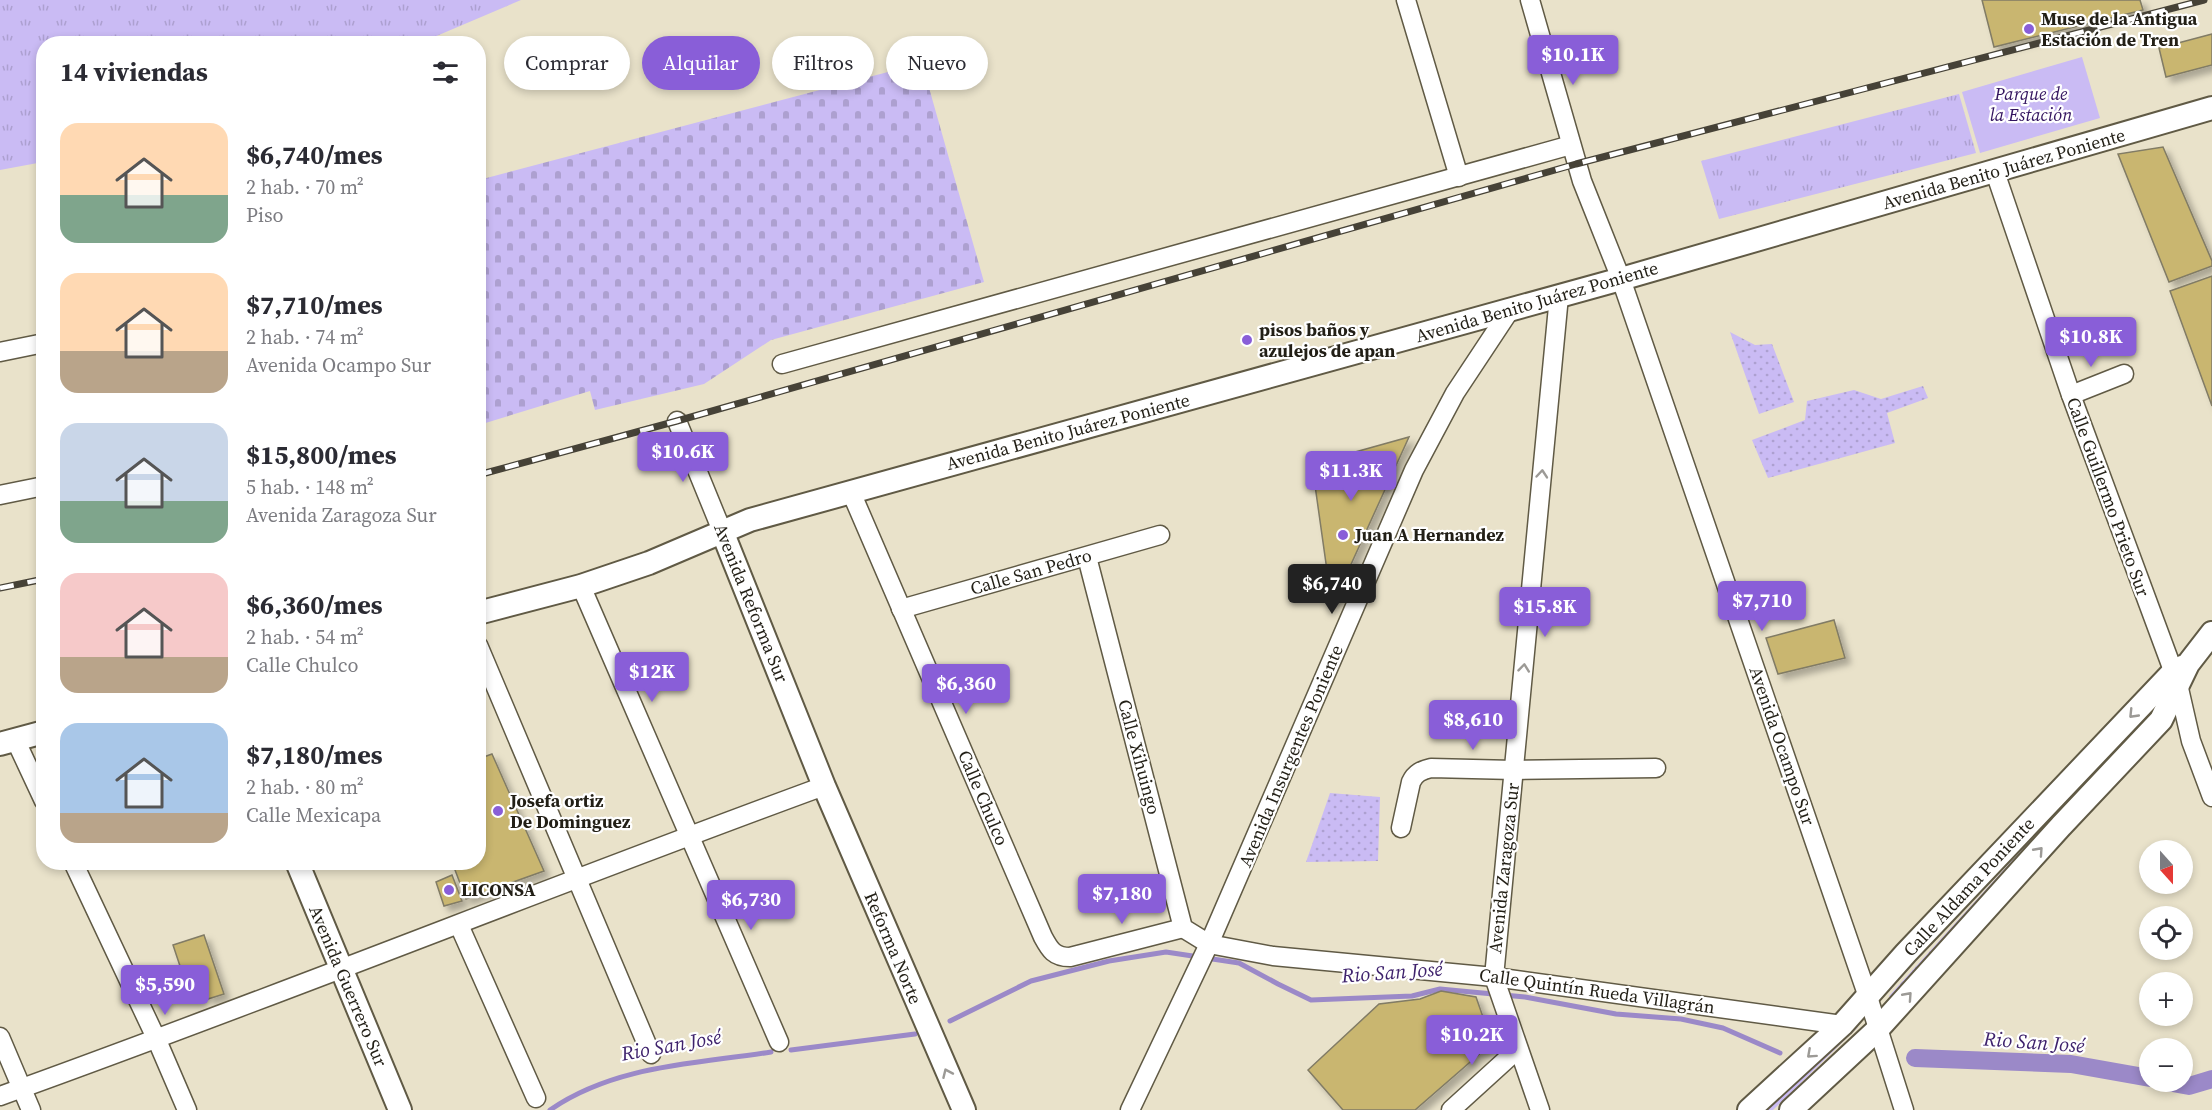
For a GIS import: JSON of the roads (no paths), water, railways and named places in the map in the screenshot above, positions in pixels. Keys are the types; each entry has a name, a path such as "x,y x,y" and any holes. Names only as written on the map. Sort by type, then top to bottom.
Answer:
{"main road":[{"name":"Avenida Benito Juárez Poniente","path":"486,611 581,586 649,563 750,520 1621,279 2212,108"},
{"name":"Avenida Reforma Sur","path":"722,531 824,786"},
{"name":"Calle Aldama Poniente","path":"1749,1110 1842,1025 1906,952 2180,673 2212,633"},
{"name":"Calle Aldama Poniente","path":"1791,1110 1877,1030 2061,826 2161,720 2180,673"},
{"path":"7,741 36,734"},
{"name":"Reforma Norte","path":"824,786 964,1110"},
{"name":"Avenida Guerrero Sur","path":"300,870 400,1110"}],"street":[{"path":"1406,0 1459,177"},
{"name":"Avenida Ocampo Sur","path":"1530,0 1582,181 1621,279 1868,997 1904,1110"},
{"path":"782,364 1571,145"},
{"name":"Calle Guillermo Prieto Sur","path":"1995,172 2071,395 2180,673 2191,741 2212,797"},
{"name":"Avenida Zaragoza Sur","path":"1540,1110 1495,983 1559,296"},
{"name":"Avenida Insurgentes Poniente","path":"1130,1110 1208,947 1414,470 1455,393 1510,310"},
{"path":"0,352 36,345"},
{"path":"2071,395 2124,374"},
{"name":"Avenida Reforma Sur","path":"677,421 722,531"},
{"path":"0,495 36,488"},
{"name":"Calle Chulco","path":"851,492 1051,952 1060,957 1070,957 1183,928"},
{"name":"Calle San Pedro","path":"901,609 1160,534"},
{"name":"Calle Xihuingo","path":"1087,557 1183,928"},
{"path":"581,586 778,1042"},
{"path":"486,664 651,1054"},
{"path":"7,741 36,788"},
{"path":"1401,828 1413,777 1431,768 1514,770 1656,768"},
{"path":"0,1096 824,786"},
{"path":"77,870 156,1038 187,1110"},
{"path":"459,925 536,1098"},
{"path":"1183,928 1208,947"},
{"name":"Calle Quintín Rueda Villagrán","path":"1208,947 1842,1025"},
{"path":"0,1037 31,1110"},
{"path":"1450,1110 1518,1050"}],"waterway":[{"name":"Rio San José","path":"950,1021 1031,981 1109,961 1166,952 1239,963 1311,1000 1412,996 1440,989 1525,997 1616,1014 1681,1019 1723,1028 1780,1053"},
{"name":"Rio San José","path":"791,1050 915,1034"},
{"name":"Rio San José","path":"550,1110 575,1095 628,1075 685,1064 771,1052"},
{"name":"Rio San José","path":"1915,1058 2071,1064 2139,1076"},
{"name":"Rio San José","path":"2193,1085 2212,1079"}],"railway":[{"path":"486,473 677,421 1576,164 2204,0"},
{"path":"0,588 36,581"}],"place":[{"name":"Muse de la Antigua Estación de Tren","path":"2029,29"},
{"name":"pisos baños y azulejos de apan","path":"1247,340"},
{"name":"Juan A Hernandez","path":"1343,535"},
{"name":"Josefa ortiz De Dominguez","path":"498,811"},
{"name":"LICONSA","path":"449,890"}],"park label":[{"name":"Parque de la Estación","path":"2031,104"}]}
